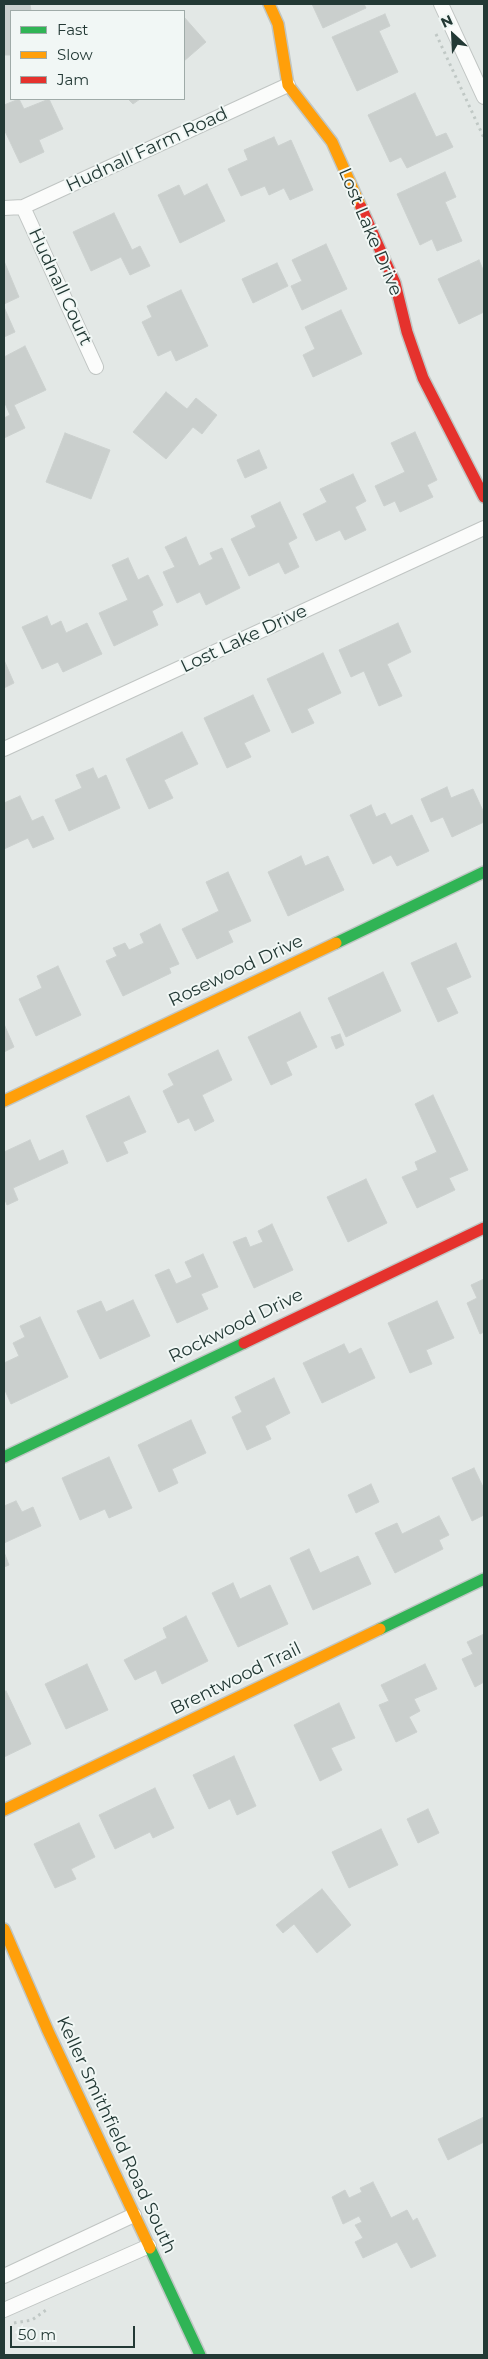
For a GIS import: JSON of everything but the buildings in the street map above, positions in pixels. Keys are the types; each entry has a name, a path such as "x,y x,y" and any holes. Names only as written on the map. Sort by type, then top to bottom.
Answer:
{"street":[{"path":"269,4 278,24 288,85"},
{"path":"441,4 484,97"},
{"name":"Hudnall Farm Road","path":"4,208 23,206 288,85"},
{"name":"Lost Lake Drive","path":"288,85 332,142 395,283 407,332 423,378 484,497"},
{"name":"Hudnall Court","path":"23,206 96,367"},
{"name":"Lost Lake Drive","path":"4,749 484,528"},
{"name":"Rosewood Drive","path":"4,1101 484,872"},
{"name":"Rockwood Drive","path":"4,1457 484,1228"},
{"name":"Brentwood Trail","path":"4,1810 484,1579"},
{"name":"Keller Smithfield Road South","path":"4,1929 33,1998 200,2355"},
{"path":"4,2276 134,2215"},
{"path":"4,2310 149,2246"}],"traffic: fast":[{"path":"336,943 484,872"},
{"path":"4,1457 244,1343"},
{"path":"380,1629 484,1579"},
{"path":"150,2248 200,2355"}],"traffic: slow":[{"path":"269,4 278,24 288,85 332,142 361,207"},
{"path":"4,1101 336,943"},
{"path":"4,1810 380,1629"},
{"path":"4,1929 48,2031 150,2248"}],"traffic: jam":[{"path":"361,207 395,283 407,332 423,378 484,497"},
{"path":"244,1343 484,1228"}]}
